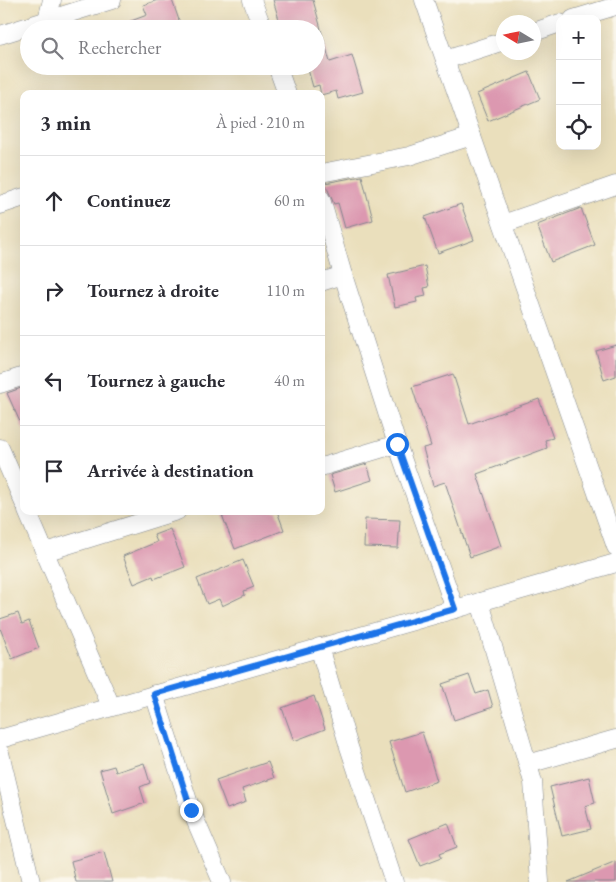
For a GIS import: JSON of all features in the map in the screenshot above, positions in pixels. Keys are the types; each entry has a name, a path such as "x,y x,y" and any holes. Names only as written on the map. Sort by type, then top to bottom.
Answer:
{"street":[{"path":"47,20 52,0"},
{"path":"47,20 112,0"},
{"path":"252,0 260,20"},
{"path":"424,0 616,547"},
{"path":"587,15 616,6"},
{"path":"541,30 556,24"},
{"path":"0,35 20,29"},
{"path":"446,60 496,44"},
{"path":"280,75 286,90"},
{"path":"325,172 409,156 472,136"},
{"path":"503,224 616,184"},
{"path":"0,205 20,198"},
{"path":"325,213 397,444 455,609"},
{"path":"325,281 343,275"},
{"path":"1,381 20,377"},
{"path":"325,466 397,444"},
{"path":"0,448 20,494"},
{"path":"29,515 111,706"},
{"path":"45,552 164,515"},
{"path":"0,739 616,563"},
{"path":"480,602 533,782 540,882"},
{"path":"319,647 349,747 394,882"},
{"path":"154,694 191,810 222,882"},
{"path":"528,764 616,739"},
{"path":"0,753 31,882"}],"building":[{"path":"158,0 172,0 179,20 134,20 147,15 143,5"},
{"path":"273,0 313,0 319,20 279,20"},
{"path":"325,44 330,62 352,55 363,92 338,99 336,91 325,94 325,90 320,90 319,85 313,87 310,75 325,75"},
{"path":"529,72 540,99 488,121 477,94"},
{"path":"362,176 373,220 345,228 338,203 334,204 325,183"},
{"path":"461,204 474,240 438,253 425,217"},
{"path":"581,208 595,245 551,262 537,225"},
{"path":"425,266 429,287 424,288 426,296 416,298 417,302 395,307 388,275"},
{"path":"616,345 616,376 604,380 596,351"},
{"path":"453,374 469,424 539,399 553,438 545,440 547,448 477,474 501,546 470,557 445,482 433,486 423,448 431,446 412,387"},
{"path":"20,388 20,422 7,393"},
{"path":"367,464 372,480 335,492 330,475"},
{"path":"222,515 278,515 284,530 235,549"},
{"path":"365,519 400,520 398,548 364,547"},
{"path":"170,529 185,567 154,579 153,576 134,584 123,556 157,542 154,535"},
{"path":"243,560 254,587 244,591 245,595 222,606 219,599 207,604 197,579"},
{"path":"18,613 22,624 29,621 39,648 12,659 0,628 0,619"},
{"path":"469,675 476,694 488,690 493,707 454,720 442,684"},
{"path":"314,696 325,729 294,741 282,708"},
{"path":"422,732 437,781 405,792 389,742"},
{"path":"268,762 274,778 242,789 246,802 227,809 216,780"},
{"path":"144,763 150,783 140,787 145,803 113,814 100,770 114,766 116,772"},
{"path":"589,777 595,803 585,806 591,829 562,836 550,787"},
{"path":"448,823 457,847 439,854 441,858 420,866 409,839"},
{"path":"104,852 112,882 76,882 71,861"},
{"path":"616,862 616,882 568,882"}],"route":[{"path":"191,810 154,694 455,609 397,444"}]}
